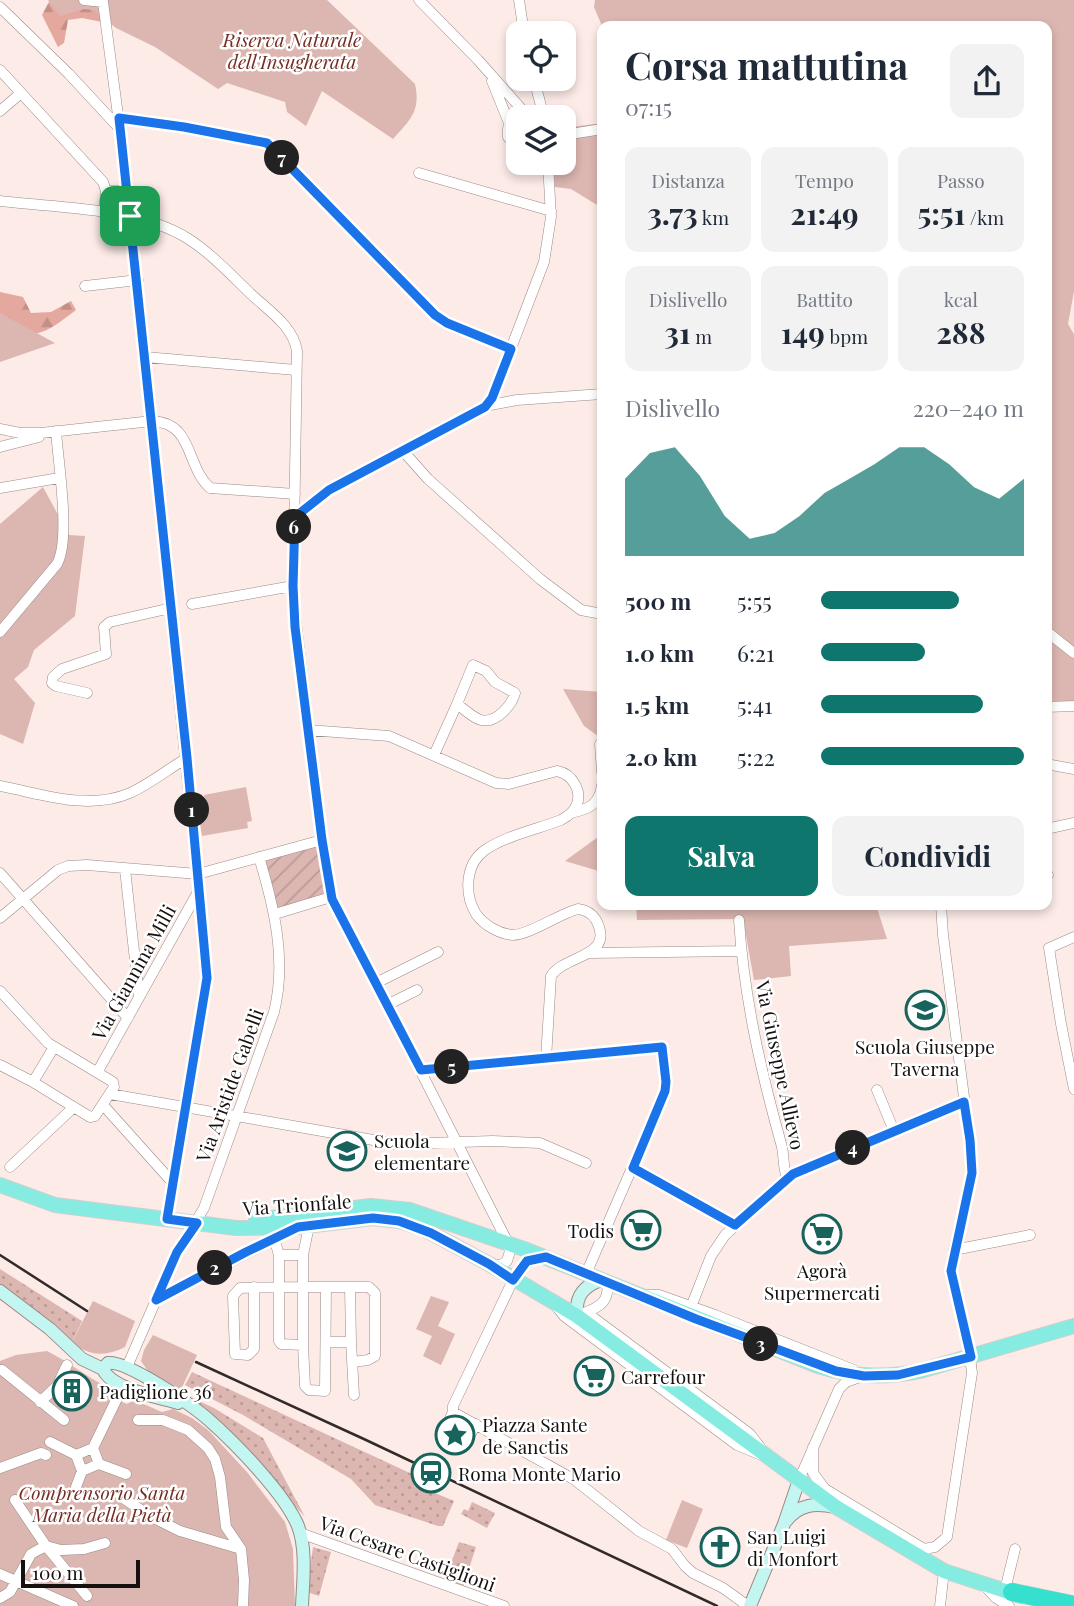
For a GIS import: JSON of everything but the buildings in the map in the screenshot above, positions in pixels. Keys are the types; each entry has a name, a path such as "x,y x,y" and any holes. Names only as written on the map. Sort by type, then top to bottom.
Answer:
{"highway":[{"path":"1009,1596 1074,1605"}],"main road":[{"name":"Via Trionfale","path":"0,1185 55,1205 197,1223 227,1226 304,1226 373,1218 399,1221 437,1236 529,1289 582,1314 766,1457 836,1507 902,1548 944,1572 983,1584 1009,1596 1048,1606"},
{"name":"Via Trionfale","path":"227,1226 263,1219 383,1206 428,1215 546,1257 818,1366 864,1376 915,1372 1074,1326"},
{"path":"1009,1596 1031,1606"}],"street":[{"path":"84,0 103,2 128,191 207,978 167,1219"},
{"path":"419,0 522,105"},
{"path":"519,0 522,21"},
{"path":"0,7 119,124 194,128 267,143 435,315 447,323 511,349"},
{"path":"486,68 506,115"},
{"path":"0,70 104,184 104,213"},
{"path":"0,111 21,93"},
{"path":"576,133 597,130"},
{"path":"419,173 551,211"},
{"path":"485,407 492,398 543,267 551,211 549,175"},
{"path":"106,191 128,191"},
{"path":"0,201 130,216 173,231 192,242 275,316 288,328 294,340 297,351 293,586 308,730 331,897 508,1244 508,1261 501,1265 489,1264"},
{"path":"85,286 138,280"},
{"path":"145,357 296,369"},
{"path":"295,517 329,490 494,403 597,394"},
{"path":"0,429 26,434 152,421 168,423 179,431 210,488 295,494"},
{"path":"0,447 56,430"},
{"path":"0,632 60,558 63,516 56,430"},
{"path":"404,452 428,479 504,548 578,608 597,613"},
{"path":"0,488 59,478"},
{"path":"192,604 293,586"},
{"path":"87,693 56,686 52,682 53,677 62,669 105,654 107,649 104,628 108,623 171,608"},
{"path":"1052,636 1074,653"},
{"path":"435,755 473,665 486,671 495,682 515,693 503,712 489,720 478,719 457,704"},
{"path":"1052,706 1074,706"},
{"path":"308,730 380,733 499,784 550,772 564,773 577,791 576,806 571,813 561,820 484,851 471,871 468,891 471,904 481,920 497,931 510,934 523,932 575,910 588,912 596,920 600,934 599,942 591,953"},
{"path":"0,786 70,800 112,799 143,786 187,758"},
{"path":"1052,765 1074,769"},
{"path":"571,813 586,810 597,800"},
{"path":"1052,828 1074,823"},
{"path":"0,918 54,873 68,866 198,874 322,840"},
{"name":"Via Aristide Gabelli","path":"127,1367 180,1248 197,1223 238,1116 277,999 275,915 259,858"},
{"path":"125,869 139,997"},
{"path":"0,873 128,1018"},
{"name":"Via Giannina Milli","path":"98,1071 199,890"},
{"path":"275,915 331,897"},
{"path":"813,1447 813,1473 822,1486 892,1530 924,1549 938,1546 949,1532 971,1382 971,1357 952,1276 954,1250 972,1173 943,910"},
{"name":"Via Giuseppe Allievo","path":"691,1307 715,1249 735,1225 787,1178 781,1144 763,1081 741,951 739,920"},
{"path":"1074,937 1049,948 1074,1089"},
{"path":"546,1059 551,976 562,965 591,953 741,951"},
{"path":"376,983 438,952"},
{"path":"387,1005 417,990"},
{"path":"0,991 54,1047 98,1071 113,1082 114,1087 93,1118 0,1065"},
{"path":"33,1082 54,1047"},
{"path":"421,1070 662,1047 665,1091 586,1274"},
{"path":"877,1090 894,1131"},
{"path":"110,1094 396,1144 493,1140 540,1143 586,1163"},
{"path":"787,1178 964,1102"},
{"path":"103,1105 173,1183"},
{"path":"10,1167 74,1108"},
{"path":"633,1168 735,1225"},
{"path":"156,1300 274,1238 304,1226 305,1386 309,1390 325,1391 326,1287"},
{"path":"954,1250 1030,1235"},
{"path":"274,1238 279,1255 279,1341 281,1344 303,1346"},
{"path":"279,1255 303,1255"},
{"path":"476,1424 465,1444 456,1445 441,1439 453,1406 513,1280 527,1261 546,1257"},
{"path":"527,1261 526,1277 529,1289"},
{"path":"166,1277 171,1285 177,1288"},
{"path":"604,1281 606,1299 601,1305 582,1314 579,1296 587,1287 604,1281"},
{"path":"254,1287 254,1349 250,1355 237,1355 233,1348 233,1296 240,1288 254,1287 369,1287 374,1293 375,1356 353,1362"},
{"path":"351,1287 354,1395"},
{"path":"0,1291 50,1329 85,1361 103,1369 110,1379 123,1386 188,1406"},
{"name":"Via Trionfale","path":"637,1294 659,1295 843,1364 864,1376"},
{"path":"556,1303 564,1316 653,1384 740,1447 766,1457"},
{"path":"326,1342 351,1342"},
{"path":"103,1369 110,1363 143,1374 212,1423 249,1462 290,1512 300,1533 303,1564 302,1606"},
{"path":"40,1402 57,1386 67,1365"},
{"path":"0,1370 64,1420"},
{"path":"141,1392 143,1374"},
{"path":"453,1412 575,1479 639,1531 677,1552 685,1566 693,1573 723,1588 749,1606 830,1406 842,1385 864,1376"},
{"path":"76,1455 93,1448 123,1386"},
{"path":"138,1420 163,1420 188,1430 208,1448 215,1460 220,1476 226,1527 241,1549 243,1606"},
{"path":"50,1442 76,1455 82,1471 76,1487"},
{"path":"93,1448 99,1464"},
{"path":"0,1468 41,1453 46,1455"},
{"path":"82,1471 99,1464 126,1475"},
{"path":"120,1496 150,1516 180,1531 241,1549"},
{"path":"15,1500 46,1546 87,1595"},
{"path":"784,1524 791,1514 804,1506 818,1504 836,1507"},
{"path":"892,1530 902,1548"},
{"name":"Via Cesare Castiglioni","path":"300,1533 504,1606"},
{"path":"0,1598 10,1592 31,1554 46,1546 61,1550 105,1544"},
{"path":"1009,1596 1015,1549"},
{"path":"940,1606 944,1572"},
{"path":"0,1574 73,1606"}],"green space":[{"name":"Riserva Naturale dell'Insugherata","path":"48,0 327,0 415,84 415,108 393,139 322,91 306,126 287,112 285,102 227,83 218,89 155,47 116,28 94,10 84,9 60,16"},
{"path":"50,0 99,6 102,22 82,18 68,20 64,43 58,47 42,15"},
{"path":"595,0 1074,0 1074,291 1068,324 1074,334 1074,701 1052,703 1052,21 600,21 594,7"},
{"path":"597,124 597,205 571,189 555,187 554,175 576,175 576,126"},
{"path":"0,292 23,297 31,313 51,312 71,301 76,310 41,332 32,334 12,331 0,326"},
{"path":"0,313 55,343 0,362"},
{"path":"43,487 69,535 85,536 75,616 34,650 28,667 14,679 35,703 23,744 0,734 0,524"},
{"path":"563,689 597,692 597,735 584,726"},
{"path":"246,787 252,821 247,822 248,828 202,836 199,818 208,816 204,795"},
{"path":"597,838 597,871 565,861"},
{"path":"318,843 327,895 276,909 263,860"},
{"path":"636,910 878,910 887,939 789,946 791,976 754,980 743,919 637,920"},
{"path":"0,1269 82,1321 72,1342 0,1286"},
{"path":"431,1296 449,1302 438,1326 455,1334 441,1365 423,1356 432,1336 416,1329"},
{"path":"93,1301 135,1321 125,1347 97,1354 72,1342"},
{"path":"153,1335 197,1355 178,1396 152,1377 141,1361"},
{"name":"Comprensorio Santa Maria della Pietà","path":"47,1351 103,1385 106,1395 127,1404 134,1400 162,1412 173,1409 208,1430 247,1472 285,1522 293,1549 295,1606 0,1606 0,1361 16,1355"},
{"path":"192,1372 438,1486 435,1493 454,1501 443,1526 375,1505 351,1479 243,1415 185,1385"},
{"path":"190,1397 214,1408 263,1438 305,1517 220,1421 205,1408 190,1401"},
{"path":"682,1500 703,1509 687,1548 666,1540"},
{"path":"472,1502 495,1513 487,1528 461,1514 464,1509 468,1511"},
{"path":"459,1542 476,1547 463,1587 445,1579"},
{"path":"313,1547 331,1552 319,1596 307,1592"}],"railway":[{"path":"0,1255 87,1311"},
{"path":"196,1362 717,1606"}],"place":[{"name":"Scuola Giuseppe Taverna","path":"925,1010"},
{"name":"Scuola elementare","path":"347,1151"},
{"name":"Todis","path":"641,1230"},
{"name":"Agorà Supermercati","path":"822,1234"},
{"name":"Carrefour","path":"594,1376"},
{"name":"Padiglione 36","path":"72,1391"},
{"name":"Piazza Sante de Sanctis","path":"455,1435"},
{"name":"Roma Monte Mario","path":"431,1473"},
{"name":"San Luigi di Monfort","path":"720,1547"}],"route":[{"path":"119,118 265,142 435,315 447,323 511,349 492,398 485,407 329,490 295,517 295,627 330,893 421,1070 662,1047 665,1091 633,1168 735,1225 793,1174 964,1102 972,1173 951,1271 971,1357 898,1375 864,1376 836,1371 696,1319 546,1257 527,1261 513,1280 431,1233 399,1221 379,1218 298,1227 156,1300 177,1252 197,1223 167,1219 207,978 187,758 130,216 119,118"}]}
